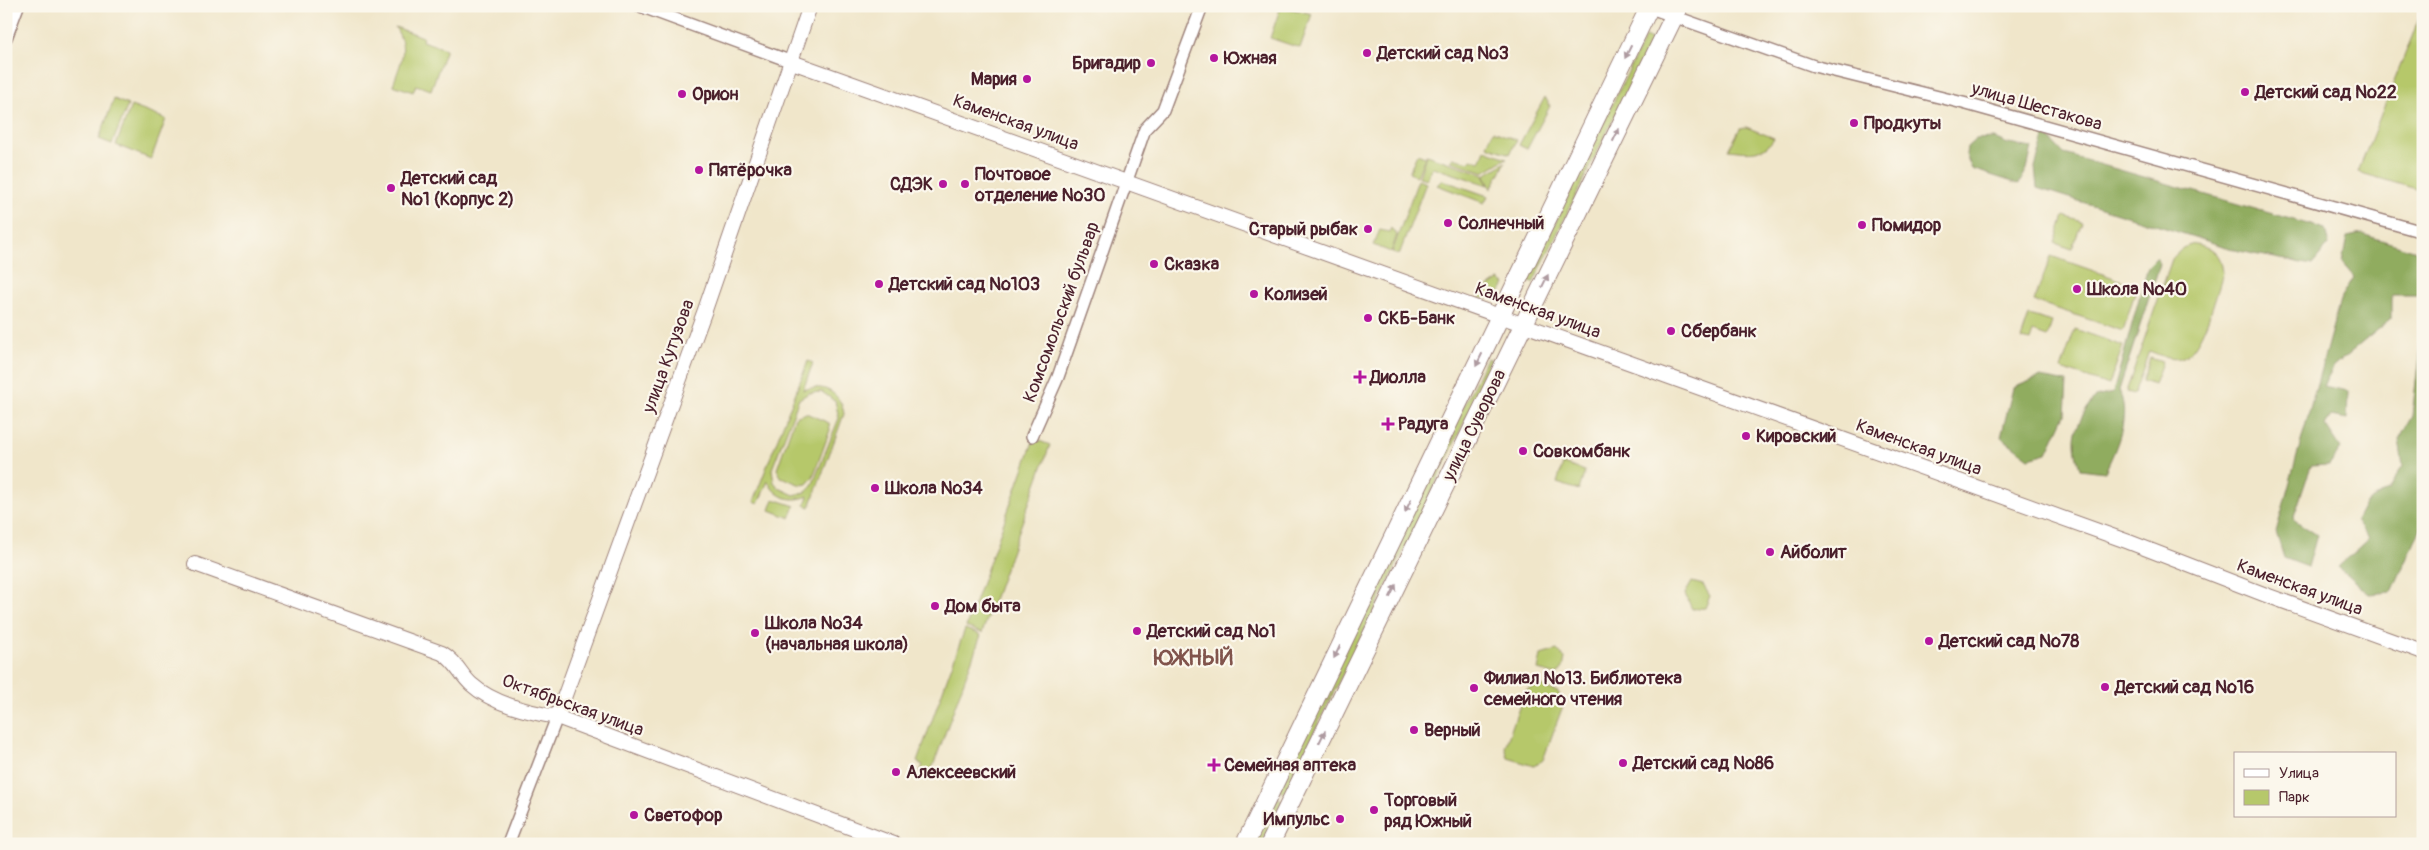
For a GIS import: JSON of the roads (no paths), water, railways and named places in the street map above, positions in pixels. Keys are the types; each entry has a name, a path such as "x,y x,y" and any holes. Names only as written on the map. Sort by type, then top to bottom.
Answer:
{"main road":[{"name":"улица Суворова","path":"1245,844 1648,7"},
{"name":"улица Суворова","path":"1270,844 1676,11"}],"street":[{"path":"6,38 18,6"},
{"name":"Каменская улица","path":"640,6 2120,538 2266,596 2423,652"},
{"name":"улица Кутузова","path":"557,717 792,62 810,6"},
{"name":"Комсомольский бульвар","path":"1032,436 1058,377 1126,181 1146,130 1163,110 1201,7"},
{"name":"улица Шестакова","path":"1648,7 1676,11 1814,66 1906,87 2423,232"},
{"name":"Октябрьская улица","path":"195,564 442,653 450,658 470,683 482,692 526,710 557,717 894,844"},
{"path":"508,844 532,784 544,745 557,717"}],"place":[{"name":"Детский сад №3","path":"1367,53"},
{"name":"Южная","path":"1214,58"},
{"name":"Бригадир","path":"1151,63"},
{"name":"Мария","path":"1027,79"},
{"name":"Детский сад №22","path":"2245,92"},
{"name":"Орион","path":"682,94"},
{"name":"Продкуты","path":"1854,123"},
{"name":"Пятёрочка","path":"699,170"},
{"name":"СДЭК","path":"943,184"},
{"name":"Почтовое отделение №30","path":"965,184"},
{"name":"Детский сад №1 (Корпус 2)","path":"391,188"},
{"name":"Солнечный","path":"1448,223"},
{"name":"Помидор","path":"1862,225"},
{"name":"Старый рыбак","path":"1368,229"},
{"name":"Сказка","path":"1154,264"},
{"name":"Детский сад №103","path":"879,284"},
{"name":"Школа №40","path":"2077,289"},
{"name":"Колизей","path":"1254,294"},
{"name":"СКБ-Банк","path":"1368,318"},
{"name":"Сбербанк","path":"1671,331"},
{"name":"Диолла","path":"1360,377"},
{"name":"Радуга","path":"1388,424"},
{"name":"Кировский","path":"1746,436"},
{"name":"Совкомбанк","path":"1523,451"},
{"name":"Школа №34","path":"875,488"},
{"name":"Айболит","path":"1770,552"},
{"name":"Дом быта","path":"935,606"},
{"name":"Детский сад №1","path":"1137,631"},
{"name":"Школа №34 (начальная школа)","path":"755,633"},
{"name":"Детский сад №78","path":"1929,641"},
{"name":"Детский сад №16","path":"2105,687"},
{"name":"Филиал №13. Библиотека семейного чтения","path":"1474,688"},
{"name":"Верный","path":"1414,730"},
{"name":"Детский сад №86","path":"1623,763"},
{"name":"Семейная аптека","path":"1214,765"},
{"name":"Алексеевский","path":"896,772"},
{"name":"Торговый ряд Южный","path":"1374,810"},
{"name":"Светофор","path":"634,815"},
{"name":"Импульс","path":"1340,819"}],"district":[{"name":"ЮЖНЫЙ","path":"1194,657"}]}
